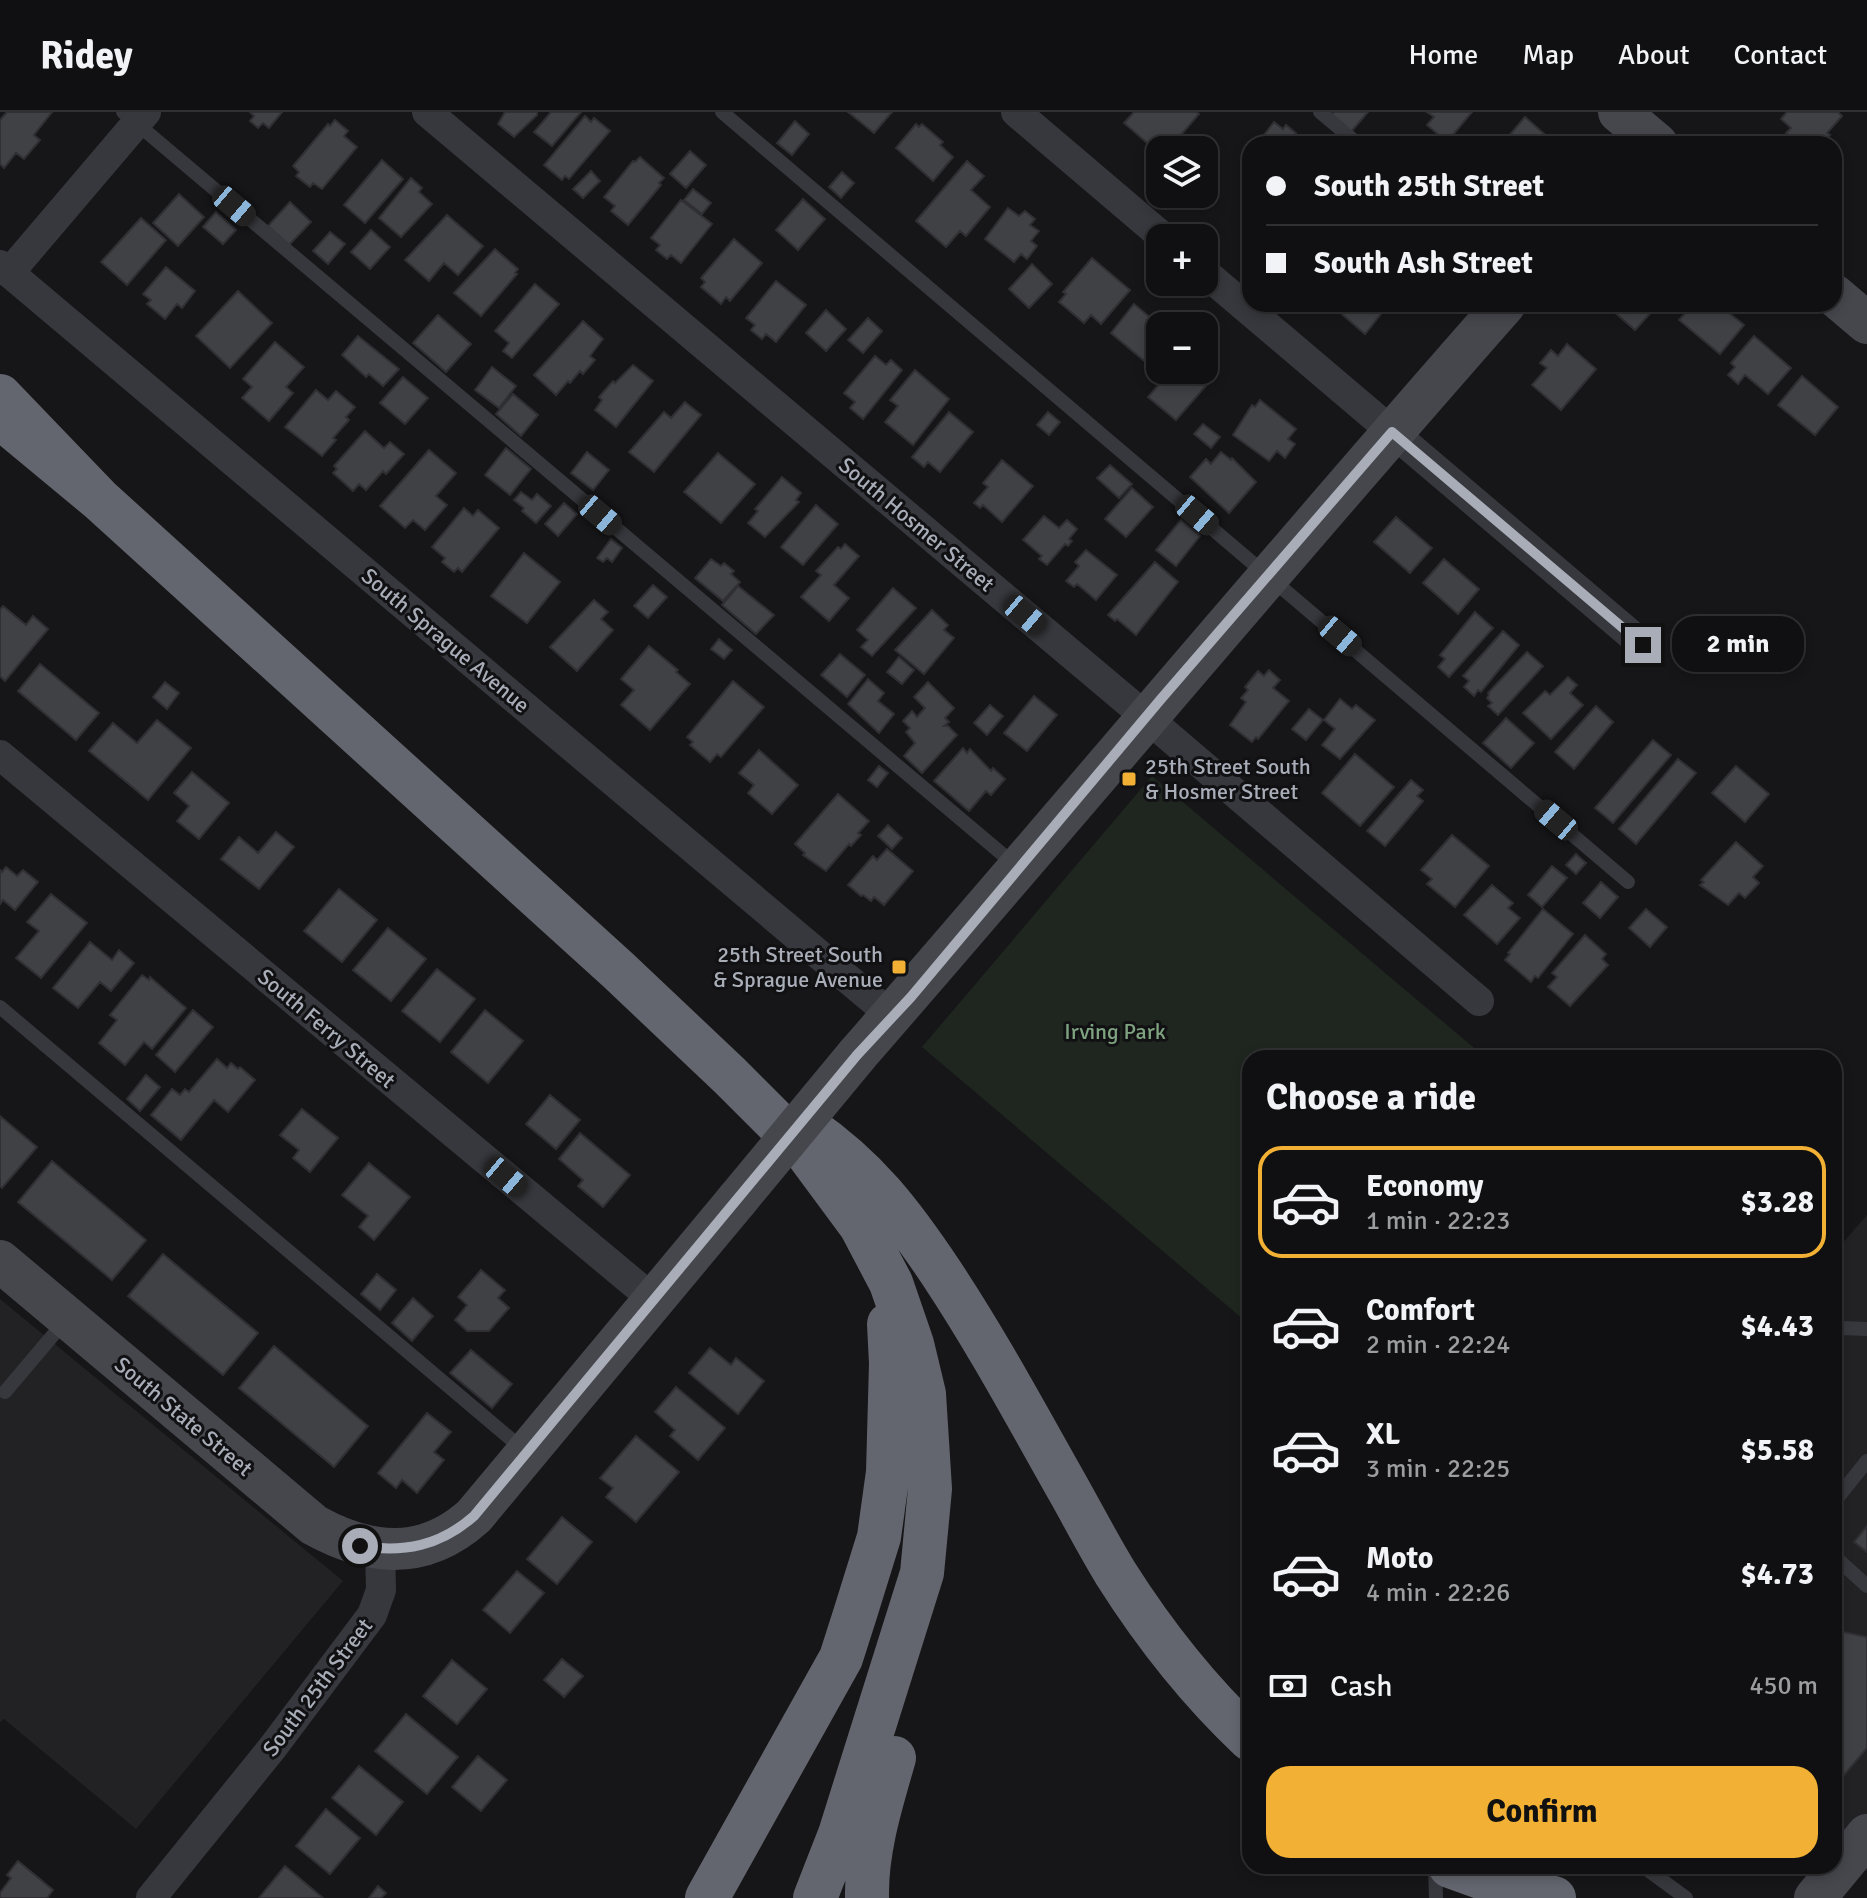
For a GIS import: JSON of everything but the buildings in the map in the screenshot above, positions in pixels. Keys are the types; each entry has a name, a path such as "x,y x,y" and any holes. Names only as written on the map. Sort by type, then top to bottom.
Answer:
{"highway":[{"path":"0,396 99,499"},
{"path":"0,417 99,499 618,970 807,1153 861,1226 891,1283 912,1344 924,1394 930,1489 922,1573 840,1834 815,1898"},
{"path":"730,1076 830,1142 882,1190 973,1319 1116,1573 1175,1658 1242,1731"},
{"path":"707,1898 841,1658 879,1537 888,1472 889,1323 861,1226"},
{"path":"867,1898 874,1830 932,1632 942,1580 949,1504 928,1442"},
{"path":"1472,1874 1519,1891 1554,1898"}],"street":[{"name":"South Hosmer Street","path":"427,112 1479,1001"},
{"path":"1016,112 1148,224"},
{"path":"5,269 135,116"},
{"name":"South Sprague Avenue","path":"5,269 892,1016"},
{"path":"1218,284 1242,304"},
{"path":"1842,302 1867,323"},
{"path":"1251,312 1643,645"},
{"path":"380,1549 447,1538 474,1516 857,1055 1498,312"},
{"name":"South Ferry Street","path":"7,766 654,1300"},
{"name":"South State Street","path":"0,1261 314,1525 360,1546 380,1549"},
{"name":"South 25th Street","path":"151,1898 273,1747 372,1615 381,1590 380,1549"},
{"path":"1842,1865 1867,1835"},
{"path":"1815,1898 1835,1874"}],"lane":[{"path":"722,112 1628,882"},
{"path":"1320,112 1348,136"},
{"path":"135,116 1019,868"},
{"path":"0,1007 527,1453"},
{"path":"5,1392 68,1318"},
{"path":"1842,1328 1867,1329"},
{"path":"1842,1492 1867,1461"},
{"path":"1842,1563 1867,1586"},
{"path":"1435,1874 1436,1898"},
{"path":"1653,1874 1686,1898"}],"shaded area":[{"path":"1867,1215 1867,1871 1842,1867 1842,1244"},
{"path":"0,1299 343,1581 136,1829 4,1719 0,1722"}],"green space":[{"name":"Irving Park","path":"1152,776 1477,1050 1242,1050 1242,1318 922,1047"}],"place":[{"name":"25th Street South & Hosmer Street","path":"1129,779"},
{"name":"25th Street South & Sprague Avenue","path":"899,967"}],"route":[{"path":"360,1546 403,1548 447,1538 474,1516 857,1055 911,997 1161,699 1392,432 1643,645"}]}
